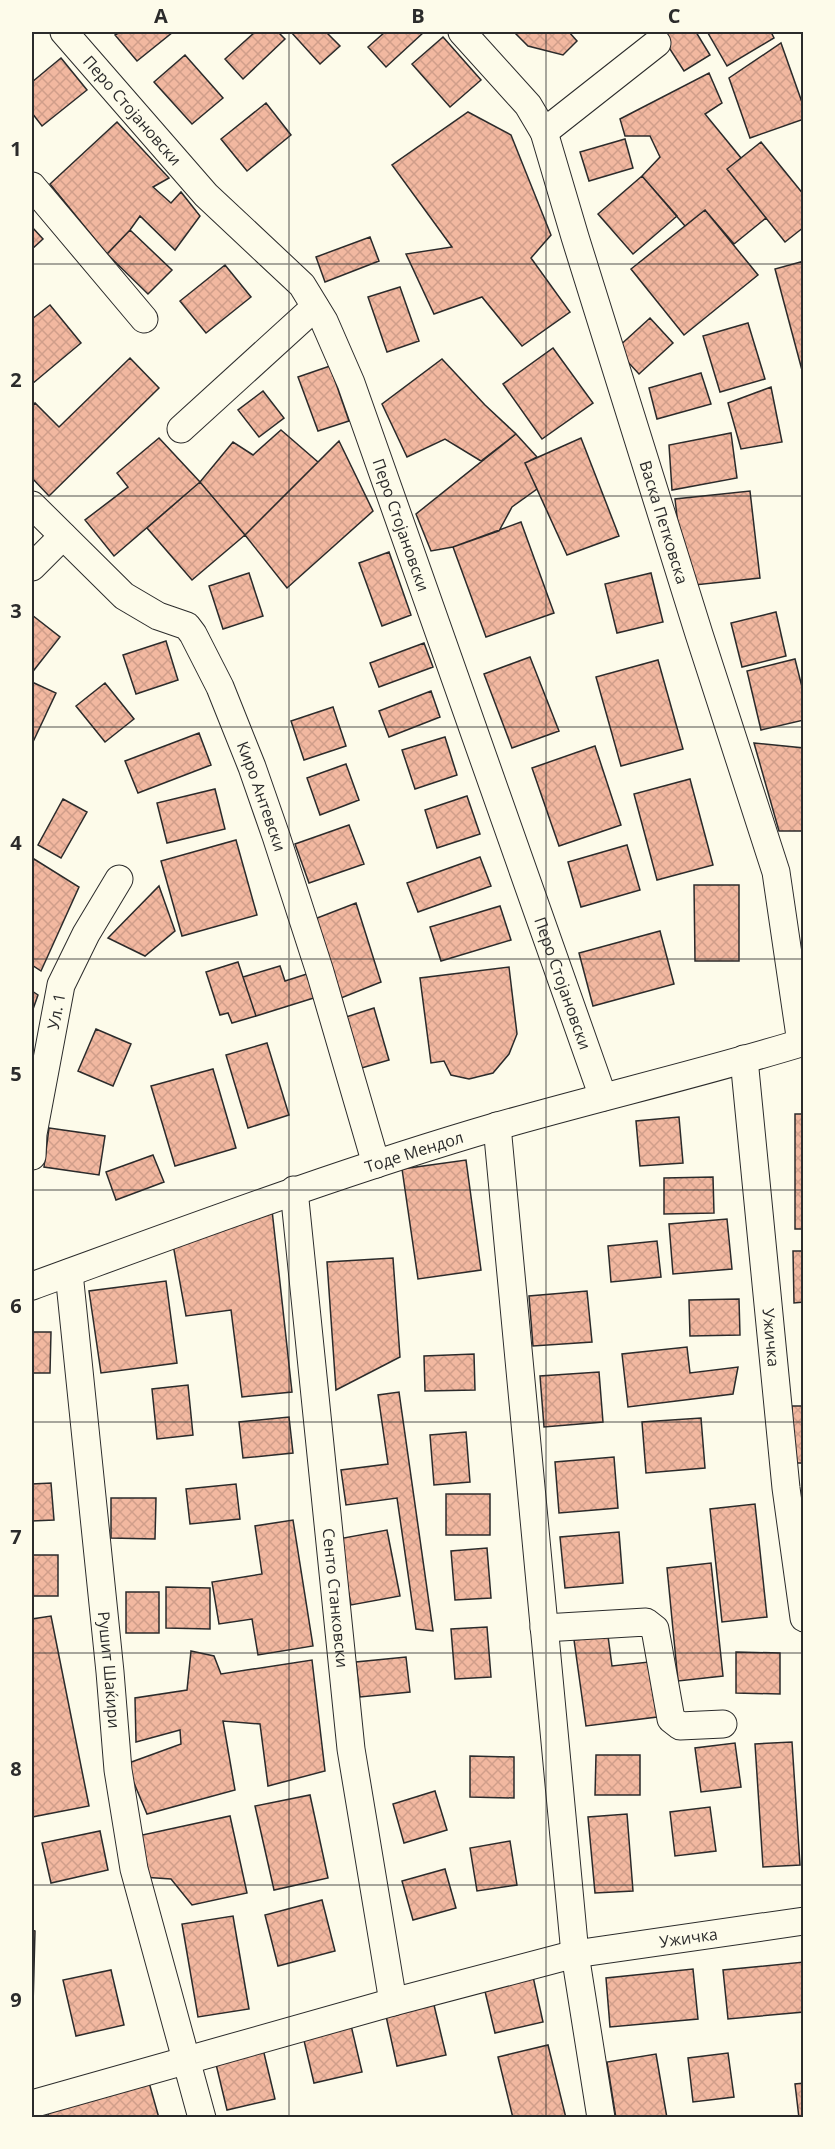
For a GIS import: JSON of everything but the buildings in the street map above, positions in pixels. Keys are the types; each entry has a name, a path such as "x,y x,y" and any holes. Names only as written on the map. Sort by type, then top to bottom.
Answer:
{"street":[{"name":"Перо Стојановски","path":"64,32 206,195 302,285 324,321 351,383 603,1097"},
{"name":"Васка Петковска","path":"462,32 528,105 544,132 574,237 776,872 802,1042"},
{"path":"544,132 657,43"},
{"path":"32,186 144,319"},
{"path":"181,429 315,307"},
{"name":"Киро Антевски","path":"32,505 124,596 158,616 187,626 194,634 220,687 252,767 276,836 320,972 376,1164"},
{"path":"32,567 63,536"},
{"name":"Ул. 1","path":"32,1156 33,1134 61,985 86,934 119,879"},
{"name":"Тоде Мендол","path":"32,1287 294,1190 497,1126 802,1042"},
{"name":"Ужичка","path":"744,1059 786,1488 804,1618"},
{"path":"497,1126 575,1954 601,2118"},
{"name":"Сенто Станковски","path":"294,1190 351,1749 393,2002"},
{"name":"Рушит Шаќири","path":"69,1273 118,1770 134,1869 202,2118"},
{"path":"544,1628 646,1622 655,1629 671,1719 680,1726 723,1724"},
{"name":"Ужичка","path":"32,2104 393,2002 575,1954 804,1921"}]}
